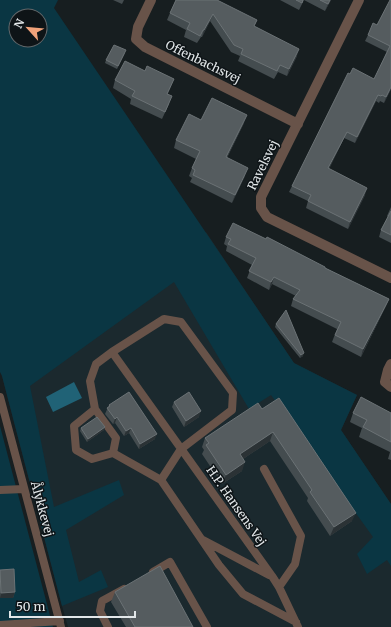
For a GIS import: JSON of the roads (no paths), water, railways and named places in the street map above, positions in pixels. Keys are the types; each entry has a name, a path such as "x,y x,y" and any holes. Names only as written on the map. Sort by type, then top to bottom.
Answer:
{"street":[{"name":"Offenbachsvej","path":"151,0 138,27 136,39 145,48 298,124"},
{"name":"Ravelsvej","path":"359,0 261,197 261,208 267,217 391,278"},
{"path":"391,364 385,382 391,387"}],"lane":[{"path":"95,409 74,426 76,450 92,459 113,453 116,438 95,409 90,381 96,364 164,319 180,322 233,393 232,410 181,449 161,480"},
{"name":"H.P. Hansens Vej","path":"112,352 279,586 297,624"},
{"name":"Ålykkevej","path":"0,398 61,624"},
{"name":"H.P. Hansens Vej","path":"113,453 161,480 219,565 243,594 297,624"},
{"path":"264,469 301,536 295,564 279,586"},
{"path":"0,490 24,489"},
{"name":"H.P. Hansens Vej","path":"202,540 272,576"},
{"path":"143,578 170,562 207,627"},
{"path":"108,627 100,611 102,601 129,586"},
{"path":"0,625 61,624"}]}
